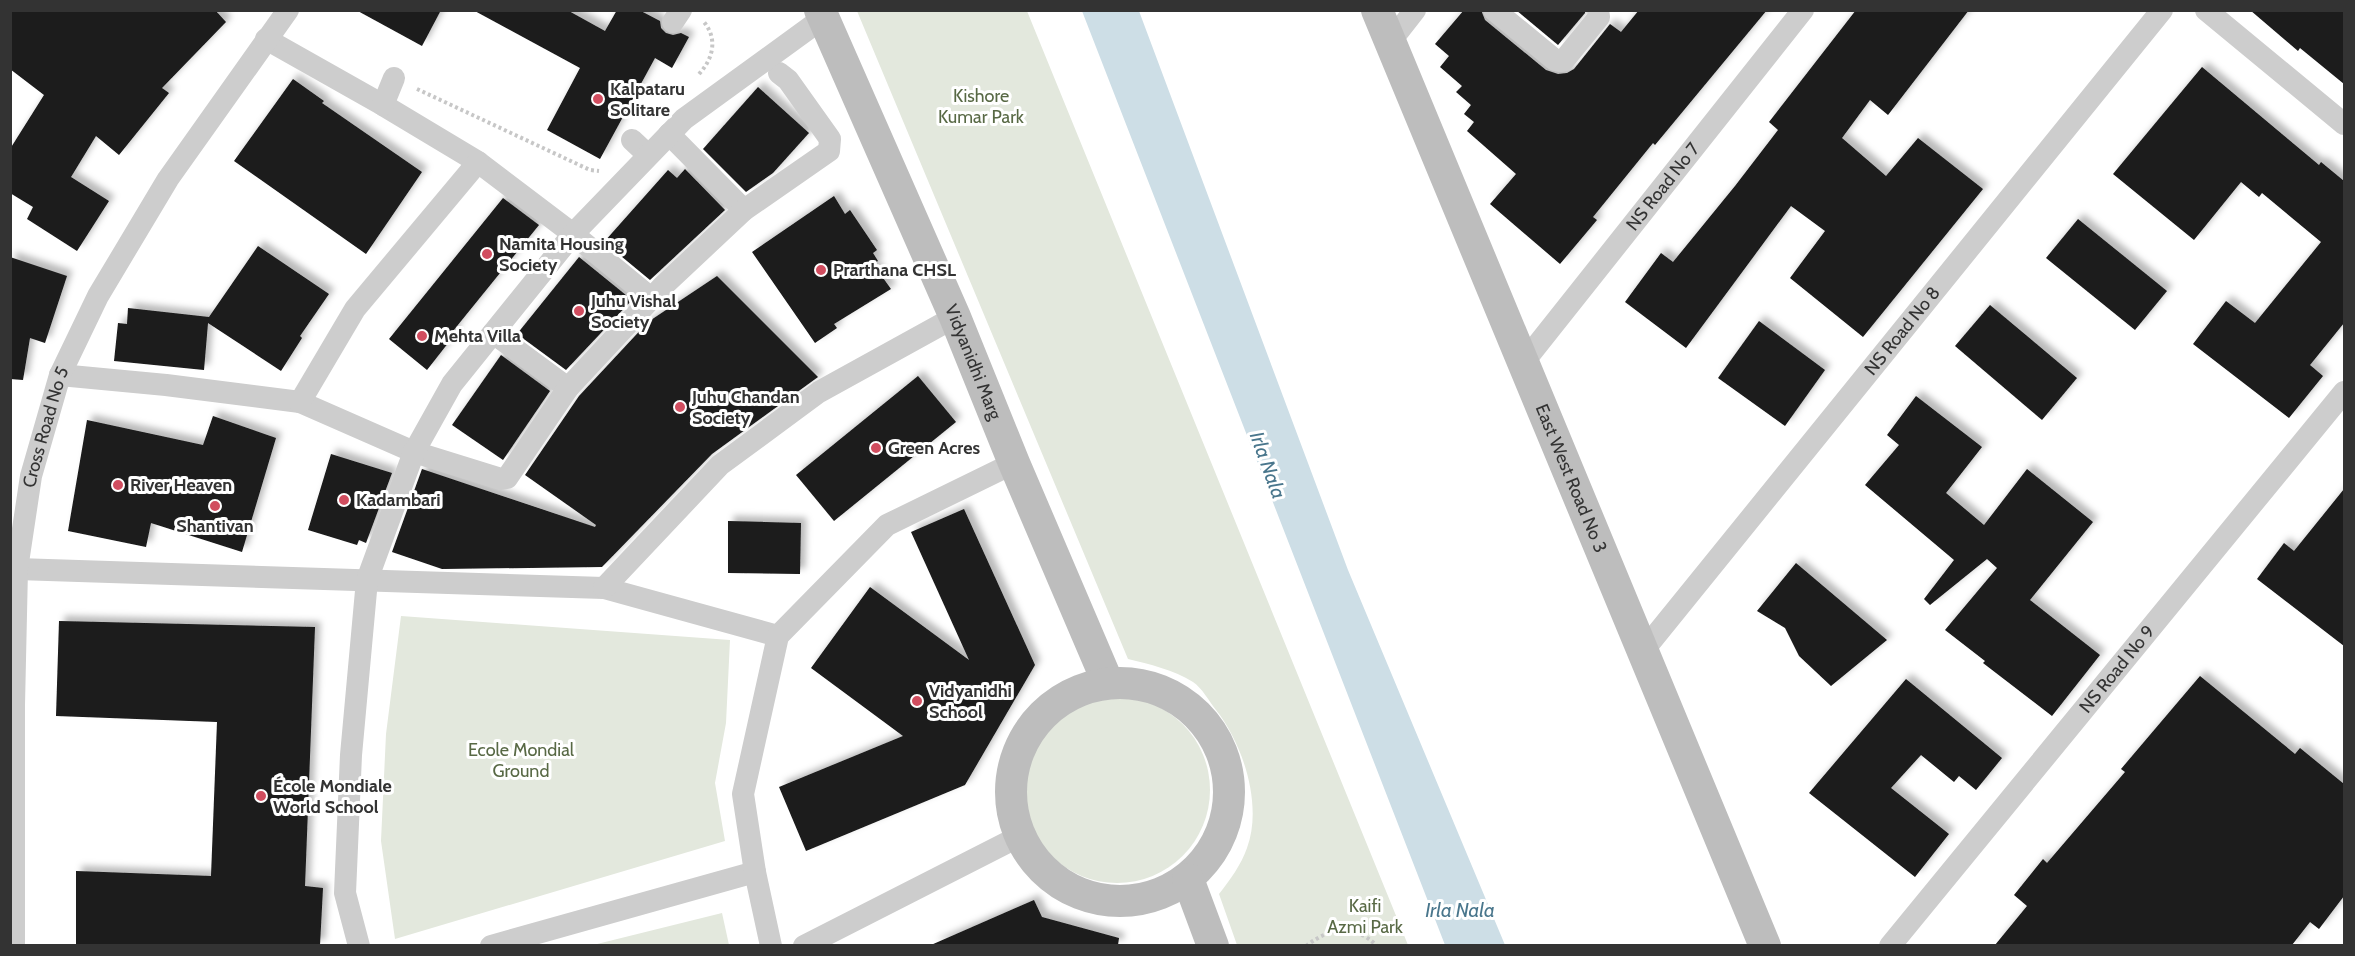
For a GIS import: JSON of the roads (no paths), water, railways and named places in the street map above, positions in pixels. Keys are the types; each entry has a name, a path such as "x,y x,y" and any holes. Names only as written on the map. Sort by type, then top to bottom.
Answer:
{"street":[{"name":"Cross Road No 5","path":"14,945 12,852 21,475 60,375 98,296 168,179 288,10"},
{"name":"East West Road No 3","path":"1377,10 1765,945"},
{"path":"1390,42 1415,10"},
{"path":"1494,10 1555,60 1560,61 1599,17 1598,10"},
{"name":"NS Road No 7","path":"1523,363 1803,10"},
{"name":"NS Road No 8","path":"1643,651 2162,10"},
{"path":"2206,10 2344,124"},
{"path":"359,945 345,893 351,755 367,580 414,452 452,384 573,234 653,142 821,14"},
{"name":"Vidyanidhi Marg","path":"821,14 955,317 1014,463 1108,683"},
{"path":"266,39 478,162 573,234 651,298"},
{"path":"60,375 166,385 300,402 414,452 504,479 510,475 568,388 651,298 741,213 824,156 831,146 830,139 788,80 779,73"},
{"path":"382,105 394,78"},
{"path":"653,142 741,213"},
{"path":"300,402 355,309 478,162"},
{"path":"604,588 720,465 819,392 955,317"},
{"path":"493,333 568,388"},
{"name":"NS Road No 9","path":"1890,945 2344,392"},
{"path":"771,945 755,872 743,794 778,636 886,525 1014,463"},
{"path":"17,569 604,588 778,636"},
{"path":"1108,683 1143,686 1176,698 1203,721 1222,751 1229,786 1227,820 1212,853 1188,879 1153,897 1113,902 1075,892 1042,868 1020,836 1011,803 1013,769 1025,737 1047,711 1075,692 1108,683"},
{"path":"804,945 1020,836"},
{"path":"491,945 755,872"},
{"path":"1188,879 1213,945"}],"water":[{"name":"Irla Nala","path":"1082,11 1139,11 1348,570 1505,945 1445,945"}],"place":[{"name":"Kalpataru Solitare","path":"598,99"},
{"name":"Namita Housing Society","path":"487,254"},
{"name":"Prarthana CHSL","path":"821,270"},
{"name":"Juhu Vishal Society","path":"579,311"},
{"name":"Mehta Villa","path":"422,336"},
{"name":"Juhu Chandan Society","path":"680,407"},
{"name":"Green Acres","path":"876,448"},
{"name":"River Heaven","path":"118,485"},
{"name":"Kadambari","path":"344,500"},
{"name":"Shantivan","path":"215,506"},
{"name":"Vidyanidhi School","path":"917,701"},
{"name":"École Mondiale World School","path":"261,796"}],"park label":[{"name":"Kishore Kumar Park","path":"981,106"},
{"name":"Ecole Mondial Ground","path":"521,760"},
{"name":"Kaifi Azmi Park","path":"1365,916"}]}
